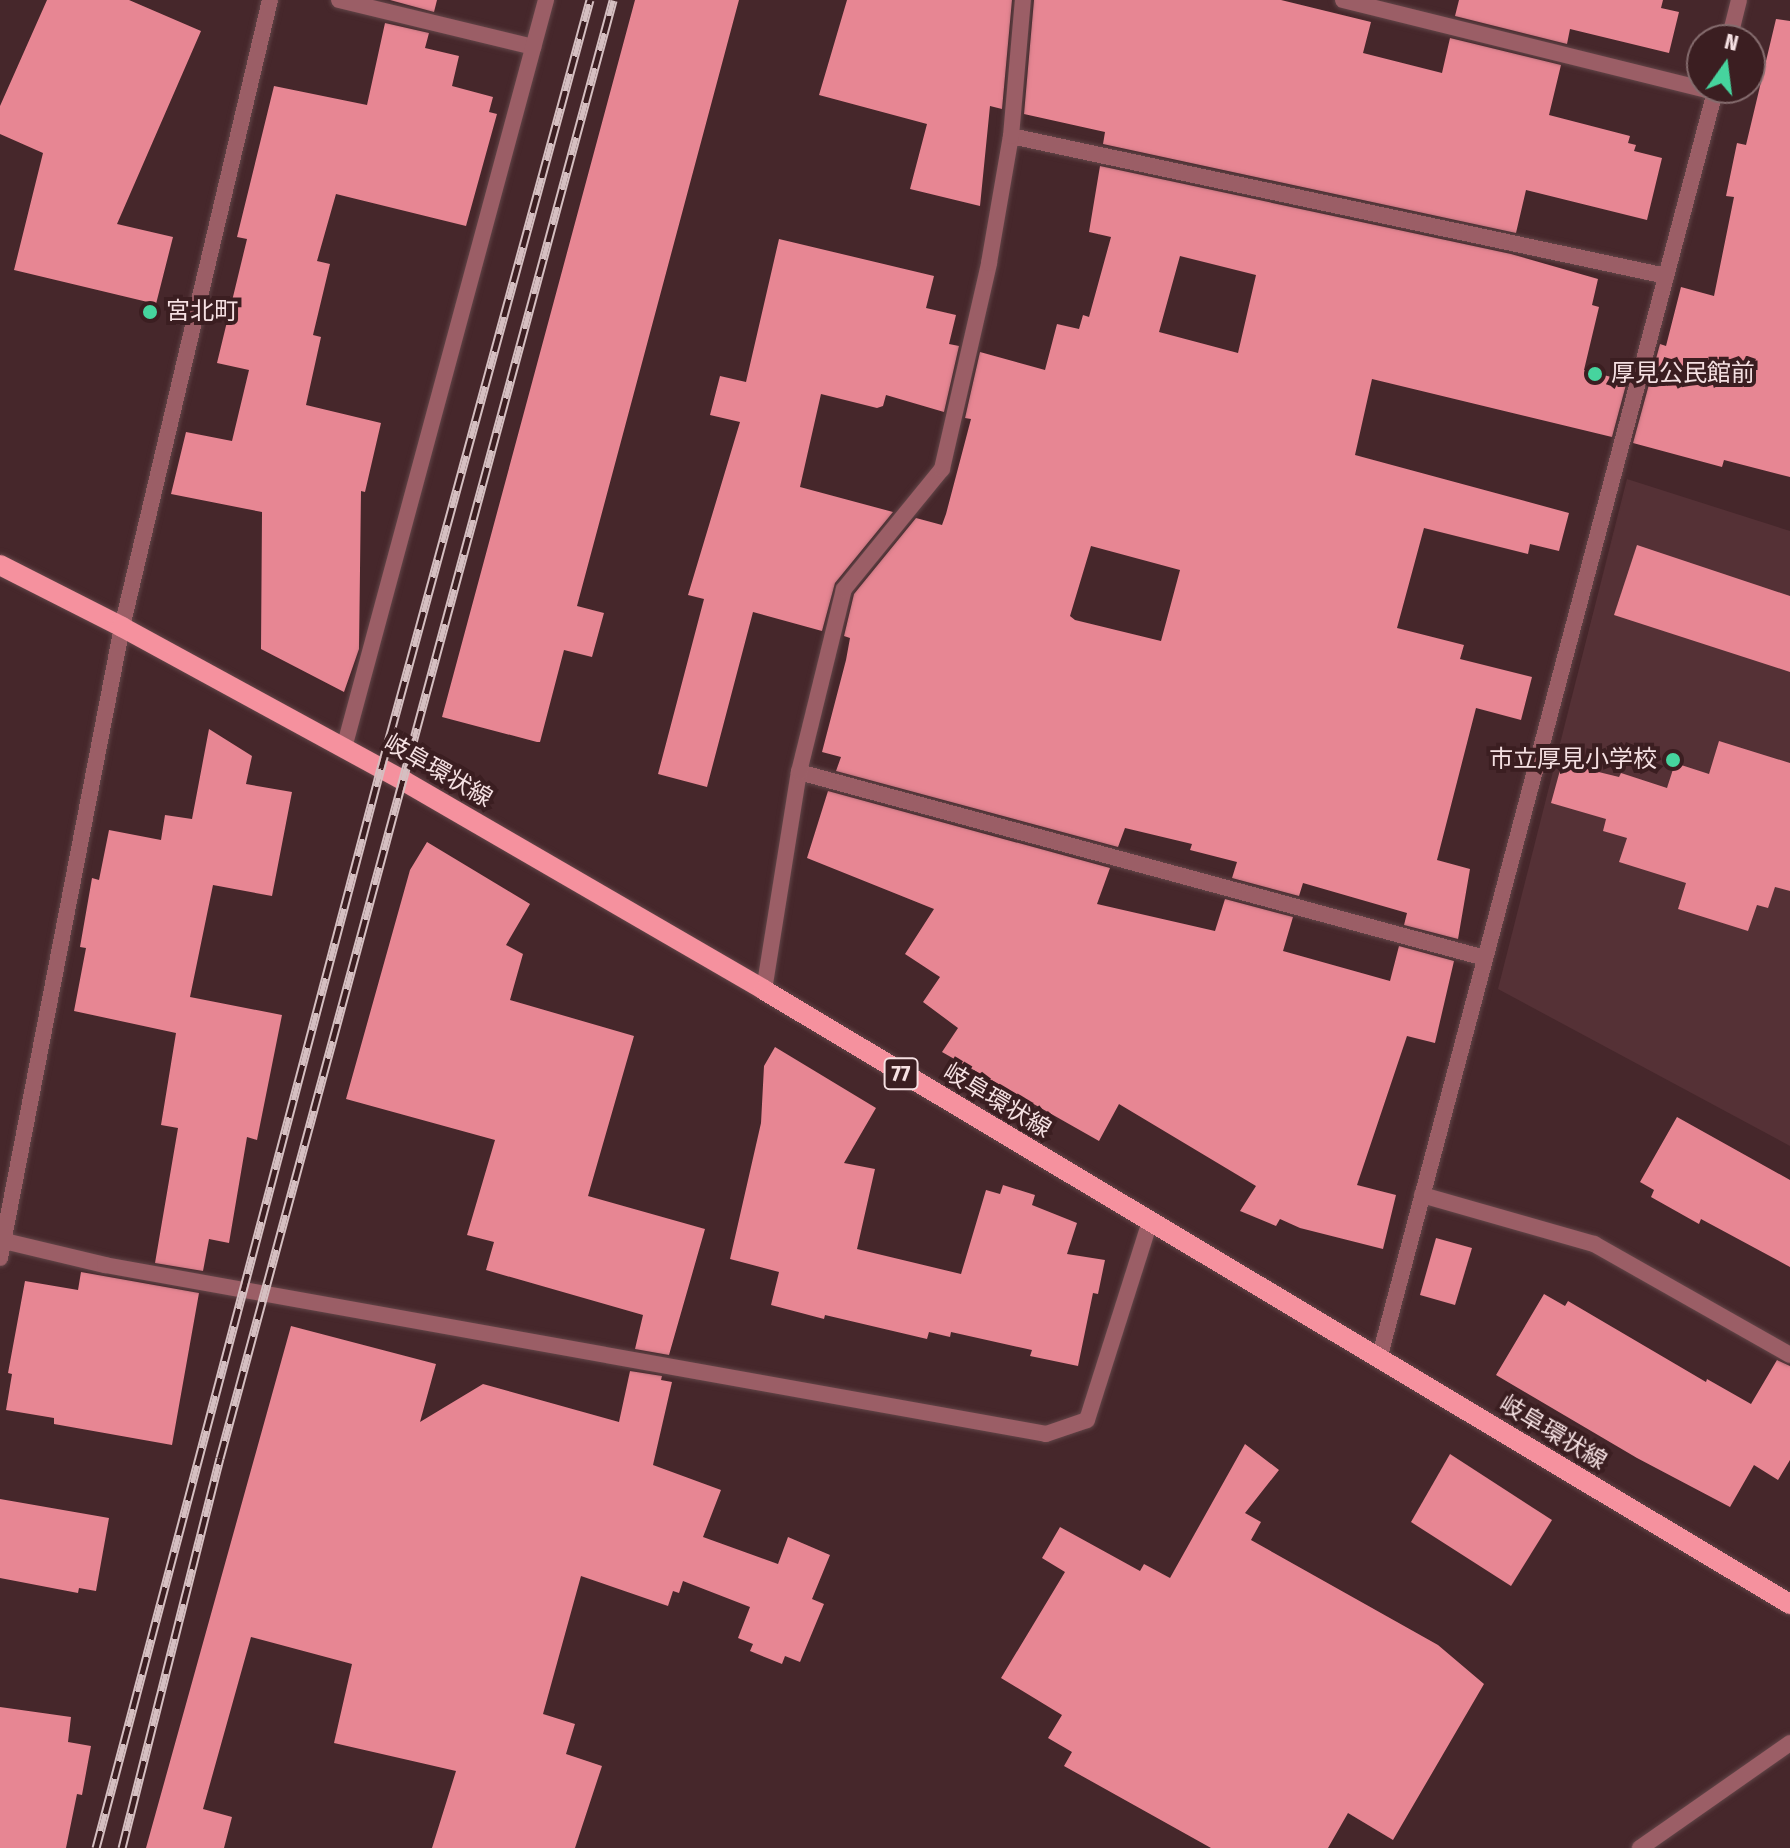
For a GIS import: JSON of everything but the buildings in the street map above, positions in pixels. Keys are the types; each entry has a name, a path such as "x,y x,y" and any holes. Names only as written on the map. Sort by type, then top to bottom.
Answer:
{"main road":[{"name":"岐阜環状線","path":"0,565 122,627 344,748 764,990 1149,1224 1790,1604"}],"street":[{"path":"270,0 122,627 1,1246 1046,1434 1087,1420 1149,1224"},
{"path":"339,0 533,47"},
{"path":"344,748 546,0"},
{"path":"764,990 799,772 844,589 942,469 989,263 1011,136 1023,0"},
{"path":"1343,0 1686,83"},
{"path":"1733,24 1739,0"},
{"path":"1379,1359 1712,104"},
{"path":"1011,136 1666,276"},
{"path":"799,772 1485,958"},
{"path":"1422,1195 1594,1244 1790,1355"},
{"path":"1640,1848 1790,1743"}],"shaded area":[{"name":"市立厚見小学校","path":"1627,479 1790,531 1790,1146 1498,989"}],"railway":[{"path":"96,1848 381,768 590,0"},
{"path":"122,1848 220,1458 613,0"}],"place":[{"name":"宮北町","path":"150,312"},
{"name":"厚見公民館前","path":"1595,374"},
{"name":"市立厚見小学校","path":"1673,760"}]}
